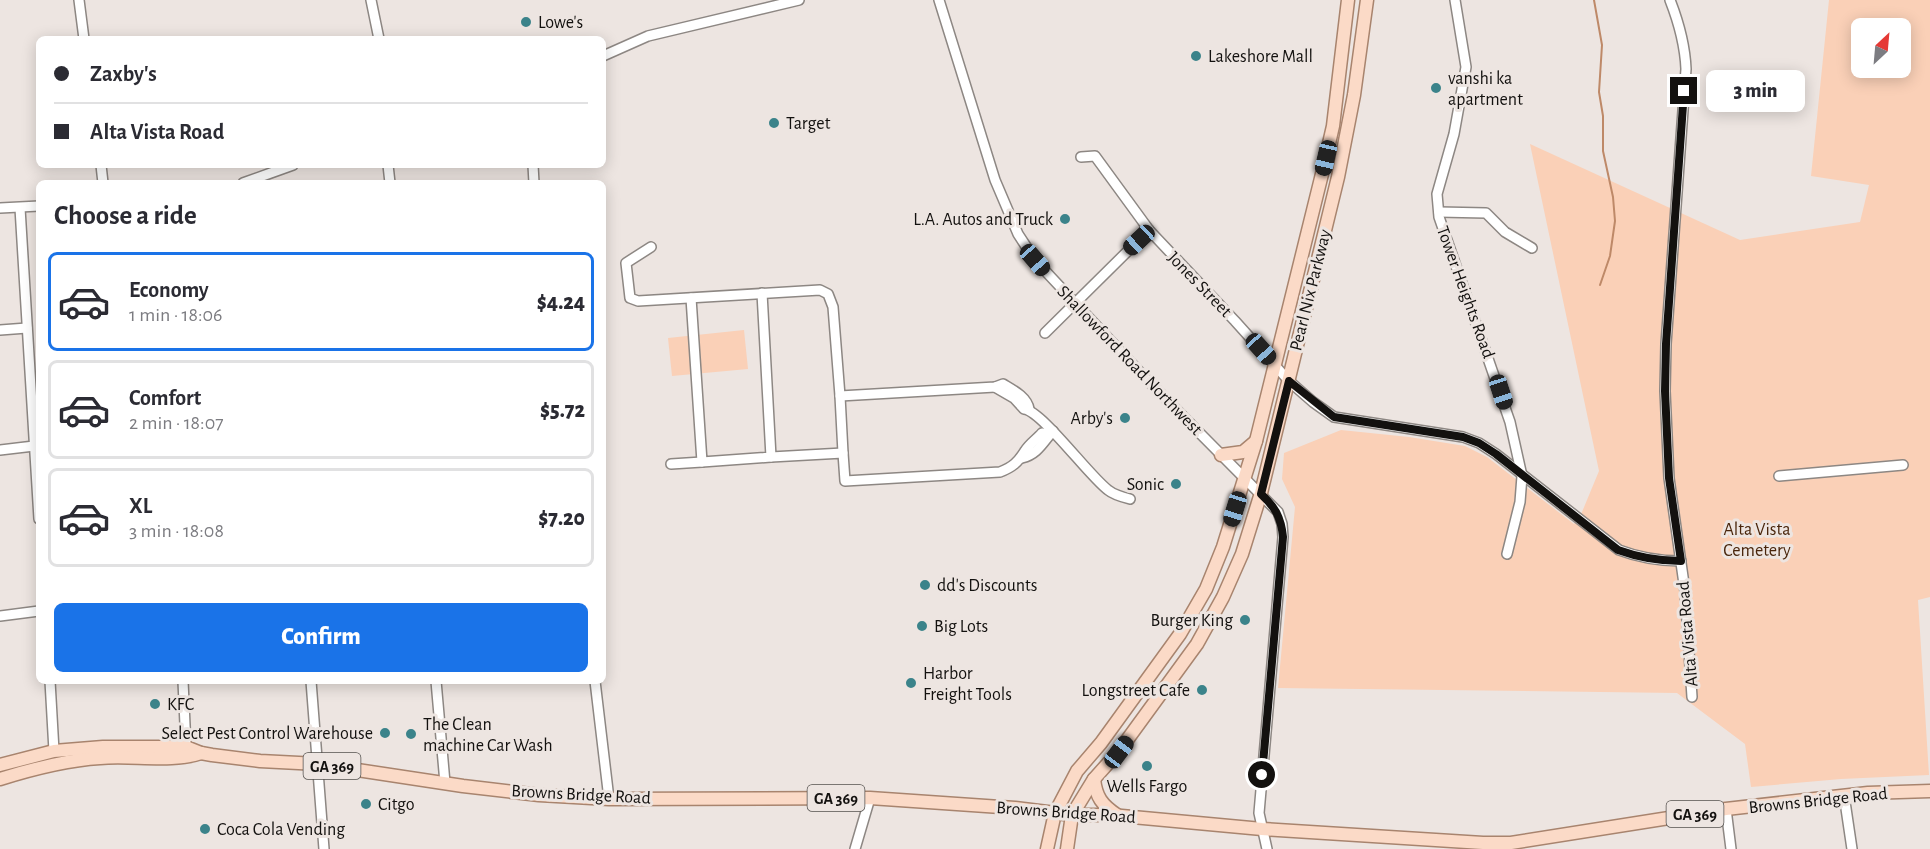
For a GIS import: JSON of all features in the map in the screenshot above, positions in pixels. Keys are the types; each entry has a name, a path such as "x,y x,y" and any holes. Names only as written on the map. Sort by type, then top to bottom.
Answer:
{"main road":[{"name":"Pearl Nix Parkway","path":"1047,849 1055,813 1077,771 1101,743 1180,634 1206,589 1223,547 1256,441 1333,126 1348,0"},
{"name":"Pearl Nix Parkway","path":"1067,849 1072,815 1094,779 1119,752 1197,644 1223,597 1242,554 1261,494 1338,177 1354,95 1367,0"},
{"path":"1221,455 1243,452 1256,441"},
{"name":"Browns Bridge Road","path":"0,765 54,752 103,747 186,747 201,753 260,761 318,764 539,795 609,799 870,798 1480,846 1726,809 1844,795 1930,791"},
{"name":"Browns Bridge Road","path":"0,779 25,771 99,758 137,756 186,759 201,753"},
{"path":"1094,779 1100,801 1118,816"}],"street":[{"path":"79,0 84,36"},
{"path":"371,0 378,36"},
{"path":"606,55 648,36 799,0"},
{"name":"Shallowford Road Northwest","path":"939,0 995,180 1018,234 1035,260 1278,512 1283,537 1259,813 1267,849"},
{"name":"Tower Heights Road","path":"1455,0 1466,68 1454,134 1437,194 1438,212 1510,422 1522,476 1520,502 1507,554"},
{"name":"Alta Vista Road","path":"1670,0 1680,30 1686,69 1667,332 1665,391 1669,478 1688,619 1692,697"},
{"name":"Jones Street","path":"1081,157 1095,156 1149,230 1289,381 1334,417 1463,437 1479,443 1618,550 1637,557 1659,561 1681,561"},
{"path":"266,179 287,168"},
{"path":"0,208 36,206"},
{"path":"20,208 36,475"},
{"path":"1438,212 1486,213 1506,232 1532,248"},
{"path":"1045,333 1149,230"},
{"path":"651,248 626,263 630,298 639,302 820,290 828,294 833,307 845,481 1000,472 1011,468 1022,458 1025,450 1036,445 1042,434 1051,433"},
{"path":"762,293 771,457"},
{"path":"691,298 702,462"},
{"path":"0,330 27,328"},
{"path":"840,396 994,387 1003,384 1029,405 1029,410 1101,485 1111,493 1130,499"},
{"path":"0,450 34,446"},
{"path":"671,464 843,453"},
{"path":"1779,476 1903,465"},
{"path":"0,616 36,611"},
{"path":"50,684 54,752"},
{"path":"183,684 186,747"},
{"path":"312,684 324,849"},
{"path":"436,684 445,783"},
{"path":"595,684 609,799"},
{"path":"1844,795 1852,849"},
{"path":"855,849 870,798"},
{"path":"1726,809 1731,849"}],"green space":[{"name":"Alta Vista Cemetery","path":"1829,0 1930,0 1930,597 1918,600 1929,775 1841,779 1751,787 1745,744 1677,693 1278,688 1295,507 1282,479 1284,453 1341,430 1465,446 1487,457 1574,524 1582,512 1599,471 1530,144 1740,240 1860,222 1869,185 1811,176"},
{"path":"744,330 748,369 672,376 668,338"}],"waterway":[{"path":"1594,0 1602,45 1599,92 1603,116 1603,151 1613,197 1615,221 1610,256 1600,285"}],"place":[{"name":"Lowe's","path":"526,22"},
{"name":"Lakeshore Mall","path":"1196,56"},
{"name":"vanshi ka apartment","path":"1436,88"},
{"name":"Target","path":"774,123"},
{"name":"L.A. Autos and Truck","path":"1065,219"},
{"name":"Arby's","path":"1125,418"},
{"name":"Sonic","path":"1176,484"},
{"name":"dd's Discounts","path":"925,585"},
{"name":"Burger King","path":"1245,620"},
{"name":"Big Lots","path":"922,626"},
{"name":"Harbor Freight Tools","path":"911,683"},
{"name":"Longstreet Cafe","path":"1202,690"},
{"name":"KFC","path":"155,704"},
{"name":"Select Pest Control Warehouse","path":"385,733"},
{"name":"The Clean machine Car Wash","path":"411,734"},
{"name":"Wells Fargo","path":"1147,766"},
{"name":"Citgo","path":"366,804"},
{"name":"Coca Cola Vending","path":"205,829"}],"route":[{"path":"1262,775 1283,537 1278,512 1261,494 1289,381 1334,417 1441,433 1479,443 1618,550 1637,557 1659,561 1681,561 1669,478 1665,391 1666,344 1684,91"}]}
